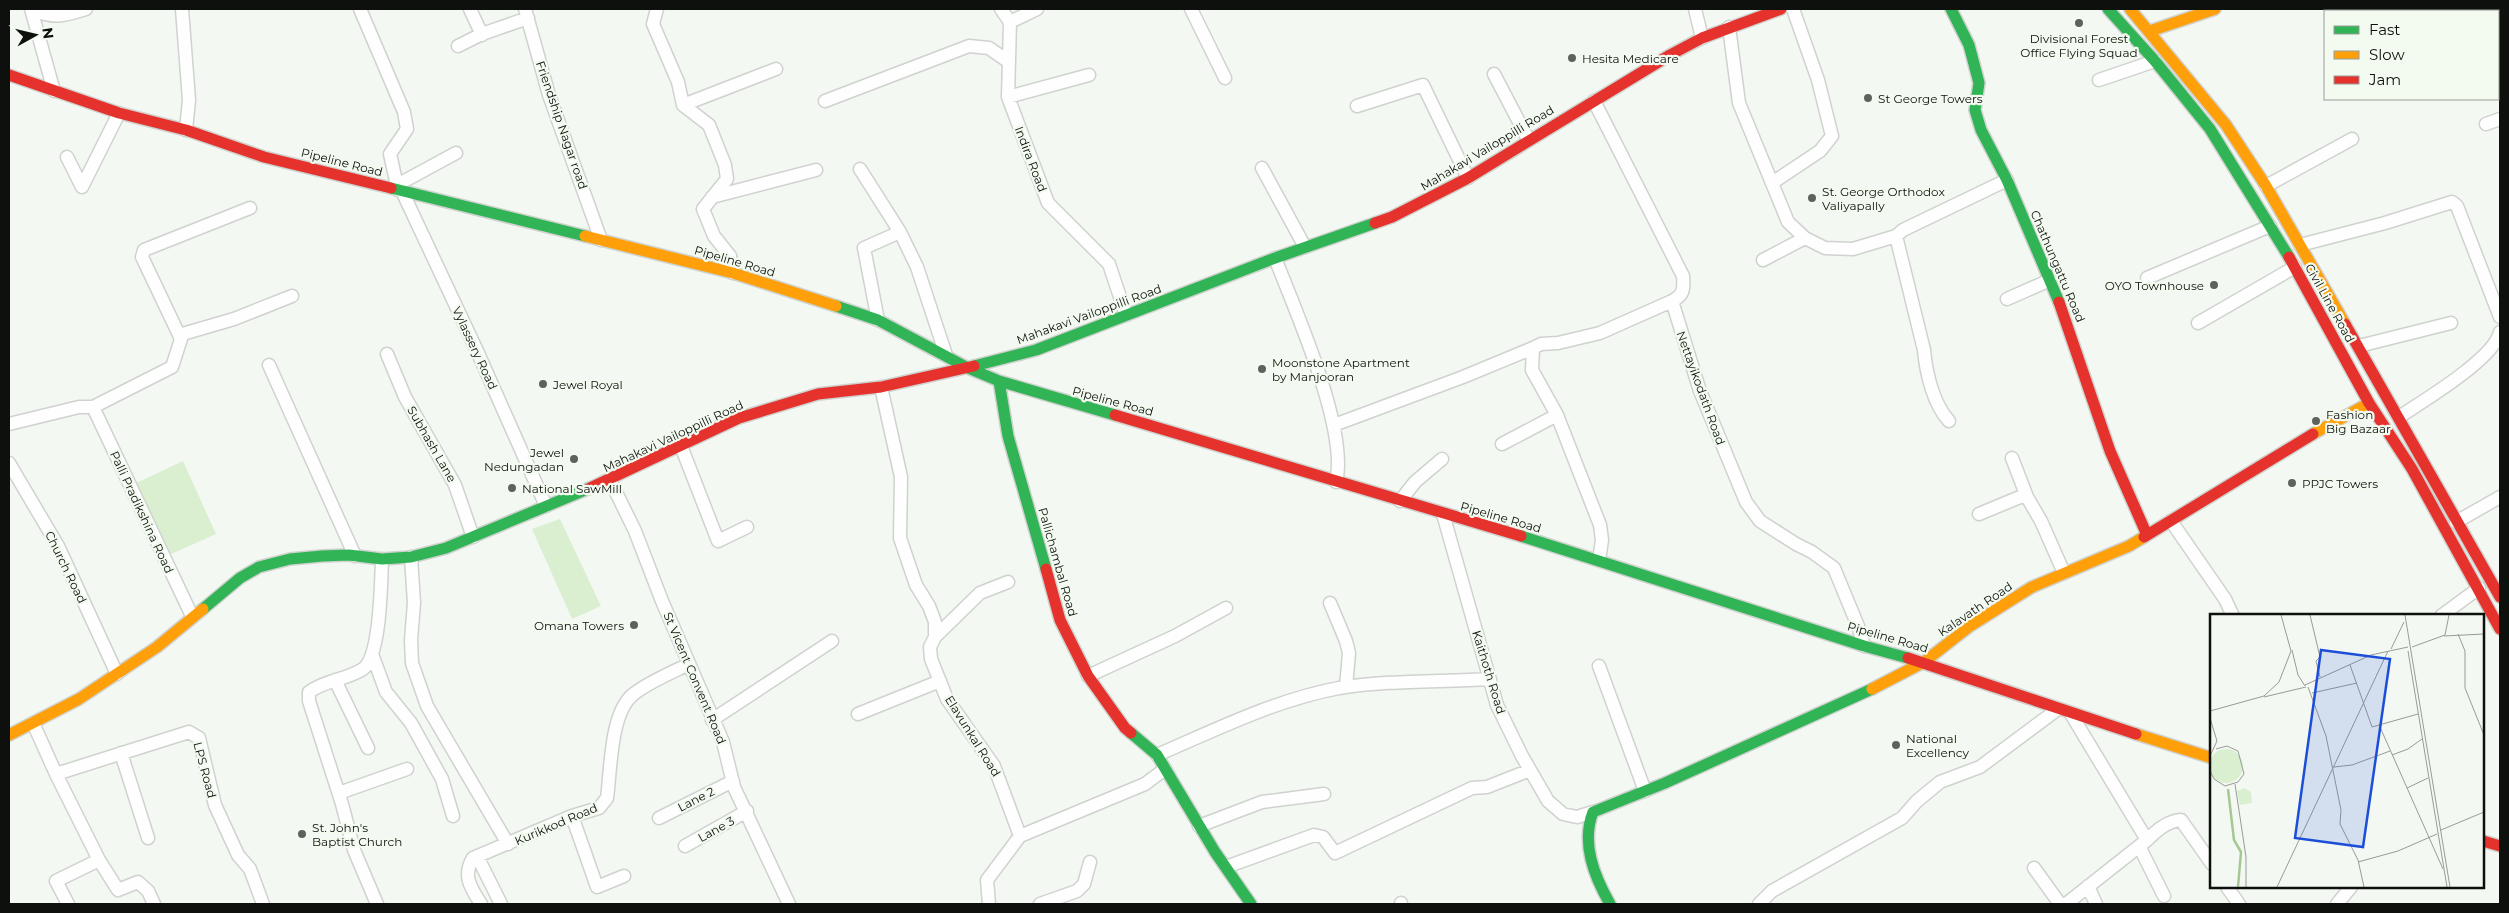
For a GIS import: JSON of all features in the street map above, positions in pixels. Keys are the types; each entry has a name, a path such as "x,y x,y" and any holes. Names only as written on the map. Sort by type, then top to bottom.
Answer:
{"street":[{"path":"31,9 50,17 62,16 86,9"},
{"path":"31,9 54,91"},
{"path":"182,9 189,100 186,130"},
{"name":"Vylassery Road","path":"360,9 404,112 407,129 390,154 399,189 478,353 546,506"},
{"path":"470,9 482,35"},
{"path":"657,9 653,24 678,82 683,105 709,126 725,166 727,179 703,209 714,236 730,256 732,273"},
{"path":"1001,9 1010,22 1037,9"},
{"path":"1190,9 1225,78"},
{"path":"1695,9 1702,38"},
{"name":"Mahakavi Vailoppilli Road","path":"9,735 78,699 157,648 192,616 240,578 259,567 290,559 355,556 382,559 411,557 446,548 610,480 739,418 794,400 850,389 881,387 968,368 1036,350 1275,258 1392,217 1468,178 1528,139 1702,38 1781,9"},
{"path":"1772,183 1820,151 1832,136 1818,80 1793,9"},
{"name":"Chathungattu Road","path":"1952,9 1969,44 1979,83 1975,110 1981,130 2007,180 2068,321 2085,381 2110,451 2147,535"},
{"name":"Civil Line Road","path":"2108,9 2155,61 2210,128 2295,267 2369,403 2412,469 2500,629"},
{"name":"Civil Line Road","path":"2130,9 2150,31 2226,126 2266,186 2359,346 2456,522 2500,597"},
{"path":"2150,31 2215,9"},
{"path":"458,46 527,14"},
{"name":"Friendship Nagar road","path":"527,14 549,95 601,240"},
{"name":"Indira Road","path":"1010,22 1008,97 1048,203 1109,264 1126,315"},
{"path":"1729,27 1739,103 1788,222 1805,238 1825,248 1853,249 1896,236 1903,230 2007,180"},
{"path":"825,101 969,46 989,48 1009,62"},
{"path":"2099,80 2155,61"},
{"path":"683,105 776,69"},
{"path":"1494,74 1528,139"},
{"name":"Pipeline Road","path":"9,75 119,112 186,130 264,157 732,273 878,320 968,368 1063,402 1184,434 1336,482 1599,560 1864,646 1924,662 2071,714 2210,757"},
{"path":"1008,97 1089,75"},
{"path":"1357,106 1422,85 1468,178"},
{"path":"1334,425 1463,377 1541,344 1558,343 1600,334 1680,297 1684,289 1683,276 1594,101"},
{"path":"67,156 82,187 119,112"},
{"path":"2486,124 2500,119"},
{"path":"2266,186 2352,139"},
{"path":"399,189 456,153"},
{"path":"1262,168 1305,247"},
{"path":"860,169 900,232 917,267 946,355"},
{"path":"712,198 816,170"},
{"path":"2300,245 2384,223 2452,202 2457,206 2500,317"},
{"path":"9,424 79,407 93,407 172,367 181,339 142,257 144,250 250,208"},
{"path":"2147,278 2270,226"},
{"path":"878,320 864,248 900,232"},
{"path":"1896,236 1926,365 1935,396 1949,421"},
{"path":"1763,260 1805,238"},
{"path":"1275,258 1319,376 1334,425 1339,470 1336,482"},
{"path":"2198,323 2295,267"},
{"path":"2007,299 2050,280"},
{"path":"179,335 234,319 292,296"},
{"path":"2316,305 2330,296"},
{"name":"Nettayikodath Road","path":"1672,302 1703,399 1746,502 1760,521 1812,552 1834,568 1858,626 1864,646"},
{"path":"2359,346 2451,323"},
{"path":"2399,417 2481,360 2499,337 2500,332"},
{"path":"1533,348 1532,370 1557,415 1600,525 1602,540 1599,560"},
{"name":"Subhash Lane","path":"387,354 405,397 455,485 473,536"},
{"path":"269,365 355,556"},
{"name":"Pallichambal Road","path":"1000,381 1008,436 1060,620 1088,676 1126,728 1157,755 1199,826 1251,904"},
{"name":"Elavunkal Road","path":"881,387 901,477 900,538 916,585 929,606 935,622 935,637 930,647 930,653 947,699 994,766 1020,836"},
{"name":"Kalavath Road","path":"1593,812 1852,700 1924,662 1978,621 2032,587 2129,546 2279,453 2369,403"},
{"name":"Palli Pradikshina Road","path":"93,407 192,616"},
{"path":"1502,444 1557,415"},
{"path":"681,446 718,541 748,527"},
{"path":"2012,458 2027,497 2041,521 2064,573"},
{"path":"1400,501 1415,482 1442,460"},
{"name":"Church Road","path":"9,463 58,546 117,674"},
{"name":"St Vicent Convent Road","path":"610,480 635,531 688,664 723,742 733,781 789,904"},
{"path":"1979,514 2020,497 2027,497"},
{"path":"2456,522 2500,497"},
{"name":"Kaithoth Road","path":"1443,514 1497,705 1548,801 1563,814 1577,817 1593,812"},
{"path":"2171,521 2225,599 2231,614"},
{"path":"411,557 414,603 411,640 412,663 432,714 508,844"},
{"path":"377,904 354,850 339,793 309,701 309,692 317,686 364,668 372,654 380,611 382,559"},
{"path":"935,637 980,593 1008,582"},
{"path":"2444,614 2479,588"},
{"path":"1330,603 1349,653 1346,687"},
{"path":"1088,676 1175,636 1226,608"},
{"path":"712,720 832,641"},
{"path":"372,654 386,692 411,723 442,779 453,816"},
{"name":"Kurikkod Road","path":"477,856 572,816 599,808 607,798 618,716 625,702 634,693 688,664"},
{"path":"1599,666 1645,791"},
{"path":"1157,755 1262,710 1346,687 1490,678"},
{"path":"335,680 368,748"},
{"path":"858,714 940,681"},
{"path":"1759,904 1772,891 1902,818 1917,800 1940,782 1980,767 2058,709"},
{"path":"2071,714 2143,843 2164,896"},
{"path":"33,723 99,860 118,890 138,882 148,891 154,904"},
{"name":"LPS Road","path":"56,774 189,732 199,738 215,805 238,855 250,869 264,904"},
{"path":"121,753 148,838"},
{"path":"339,793 407,769"},
{"path":"989,904 987,880 1020,836 1145,784 1165,769"},
{"path":"1226,868 1314,835 1323,837 1335,853 1472,788 1487,787 1530,770"},
{"name":"Lane 2","path":"660,818 733,781"},
{"path":"1199,826 1262,802 1324,794"},
{"name":"Lane 3","path":"685,846 746,811"},
{"path":"1593,812 1587,829 1588,838 1603,893 1610,904"},
{"path":"572,816 597,887 624,876"},
{"path":"2066,904 2159,829 2174,820 2181,820 2210,861"},
{"path":"2484,841 2500,846"},
{"path":"481,904 469,885 467,868 473,858 477,856 501,904"},
{"path":"68,904 56,881 99,860"},
{"path":"1040,904 1077,891 1084,884 1090,862"},
{"path":"2034,868 2060,904"},
{"path":"2088,886 2096,904"},
{"path":"2228,888 2240,904"},
{"path":"2337,904 2350,888"}],"green space":[{"path":"183,461 216,534 167,556 134,484"},
{"path":"560,519 601,606 572,619 532,529"}],"traffic: fast":[{"path":"1951,9 1969,45 1979,83 1975,110 1981,130 2007,180 2059,302"},
{"path":"2108,9 2155,61 2210,129 2289,257"},
{"path":"391,188 585,236"},
{"path":"974,366 1036,350 1275,258 1375,223"},
{"path":"836,306 878,320 968,368 999,381 1115,415"},
{"path":"999,381 1008,436 1046,569"},
{"path":"203,609 240,578 259,567 290,559 322,556 349,555 382,559 411,557 446,548 590,488"},
{"path":"1521,536 1864,646 1908,658"},
{"path":"1610,904 1594,871 1591,859 1588,836 1593,812 1665,783 1872,689"},
{"path":"1131,733 1157,755 1215,852 1251,904"}],"traffic: slow":[{"path":"2130,9 2226,125 2266,186 2345,324"},
{"path":"2150,31 2215,9"},
{"path":"585,236 733,273 836,306"},
{"path":"2313,434 2369,403"},
{"path":"1872,689 1924,662 1970,626 2032,587 2129,546 2144,537"},
{"path":"9,735 79,699 157,647 203,609"},
{"path":"2136,734 2210,757"}],"traffic: jam":[{"path":"1375,223 1392,217 1468,178 1670,55 1702,38 1781,9"},
{"path":"9,75 119,113 186,130 264,157 391,188"},
{"path":"2289,257 2369,403 2412,469 2500,629"},
{"path":"2059,302 2110,451 2147,535"},
{"path":"2345,324 2500,597"},
{"path":"590,488 739,418 818,394 881,387 974,366"},
{"path":"1115,415 1521,536"},
{"path":"2144,537 2313,434"},
{"path":"1046,569 1060,620 1088,676 1125,728 1131,733"},
{"path":"1908,658 2136,734"},
{"path":"2484,841 2500,846"}],"place":[{"name":"Divisional Forest Office Flying Squad","path":"2079,23"},
{"name":"Hesita Medicare","path":"1572,58"},
{"name":"St George Towers","path":"1868,98"},
{"name":"St. George Orthodox Valiyapally","path":"1812,198"},
{"name":"OYO Townhouse","path":"2214,285"},
{"name":"Moonstone Apartment by Manjooran","path":"1262,369"},
{"name":"Jewel Royal","path":"543,384"},
{"name":"Fashion Big Bazaar","path":"2316,421"},
{"name":"Jewel Nedungadan","path":"574,459"},
{"name":"PPJC Towers","path":"2292,483"},
{"name":"National SawMill","path":"512,488"},
{"name":"Omana Towers","path":"634,625"},
{"name":"National Excellency","path":"1896,745"},
{"name":"St. John's Baptist Church","path":"302,834"}]}
